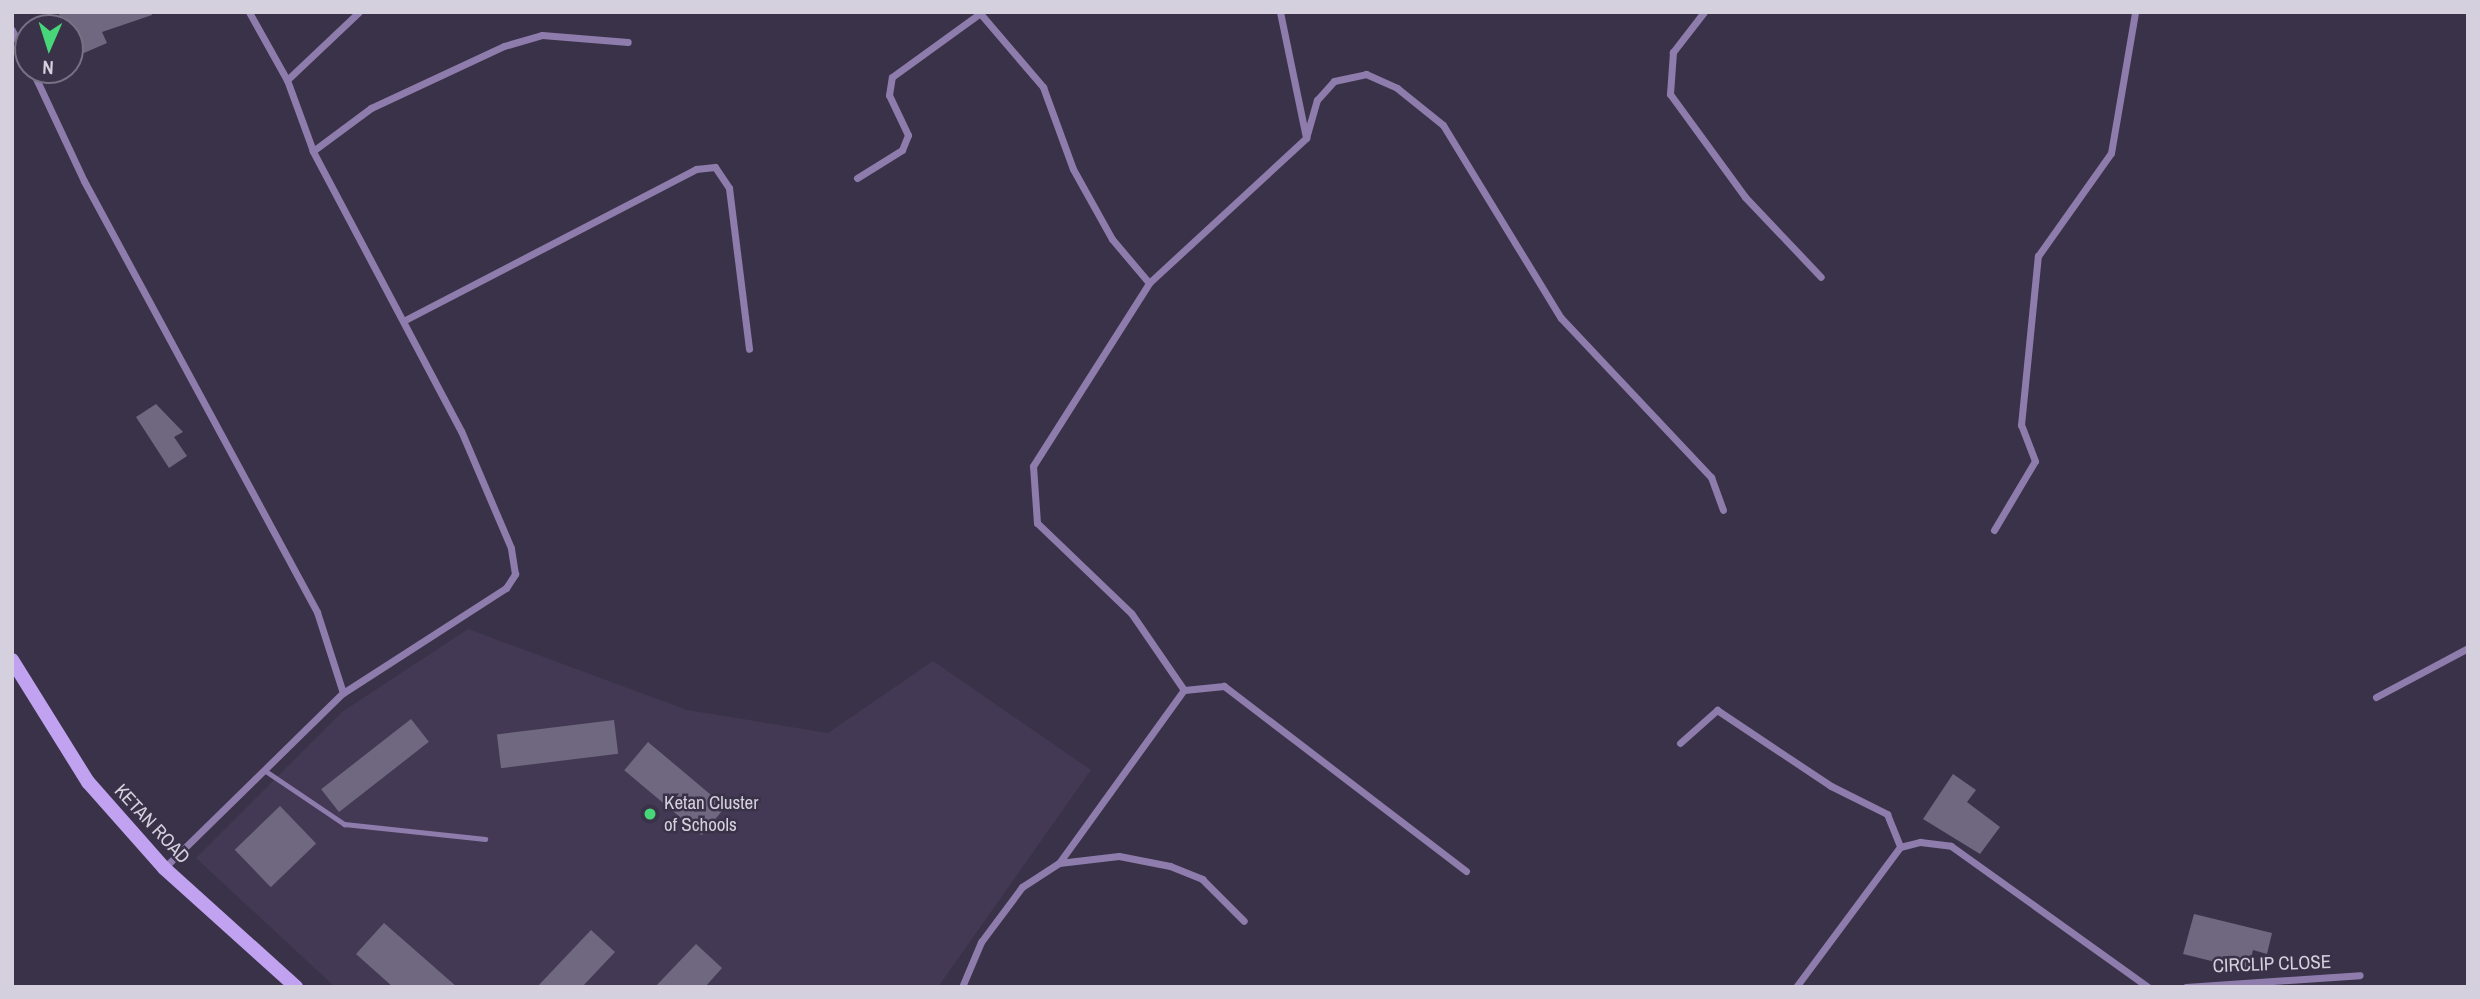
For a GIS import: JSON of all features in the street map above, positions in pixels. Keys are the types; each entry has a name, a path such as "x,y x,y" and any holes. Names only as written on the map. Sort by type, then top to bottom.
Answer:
{"street":[{"path":"164,868 344,693 506,588 515,574 511,548 407,319 313,151 287,80 249,12"},
{"path":"287,80 359,12"},
{"path":"1280,12 1306,138"},
{"path":"1704,12 1672,52 1670,94 1745,197 1822,277"},
{"path":"1994,530 2035,461 2021,425 2038,257 2111,153 2135,12"},
{"path":"857,178 902,150 908,135 889,95 892,77 979,13 1043,87 1073,169 1112,239 1149,283"},
{"path":"313,151 371,108 504,46 542,35 628,42"},
{"path":"1184,690 1131,613 1037,523 1032,491 1033,466 1149,283 1306,138 1317,100 1334,81 1366,74 1443,125 1561,318 1711,477 1723,510"},
{"path":"39,84 84,181 317,612 344,693"},
{"path":"407,319 696,169 715,167 729,188 749,349"},
{"path":"2376,696 2468,648"},
{"name":"KETAN ROAD","path":"14,666 88,782 164,868 296,987"},
{"path":"962,987 981,942 1022,887 1059,863 1184,690 1224,687 1466,871"},
{"path":"1680,743 1717,710 1831,786 1887,814 1900,847"},
{"path":"1796,987 1900,847 1920,842 1951,846 2148,987"},
{"path":"1059,863 1119,856 1170,866 1202,879 1244,921"},
{"name":"CIRCLIP CLOSE","path":"2186,987 2360,975"}],"lane":[{"path":"264,770 344,824 485,839"}],"shaded area":[{"name":"Ketan Cluster of Schools","path":"468,629 687,710 828,733 933,661 1091,770 938,987 335,987 196,858 342,712"}],"building":[{"path":"58,12 151,12 152,15 102,32 107,43 84,53 84,14"},
{"path":"156,404 183,432 174,437 187,456 169,468 136,417"},
{"path":"411,719 429,742 339,812 321,789"},
{"path":"614,720 618,754 501,768 497,734"},
{"path":"648,742 725,807 702,835 624,770"},
{"path":"1953,774 1976,790 1967,802 2000,827 1980,854 1923,819"},
{"path":"280,806 316,843 271,887 235,850"},
{"path":"2194,914 2272,933 2267,954 2253,950 2248,970 2183,954"},
{"path":"384,923 457,987 393,987 356,954"},
{"path":"591,930 615,952 582,987 537,987"},
{"path":"696,944 722,968 705,987 655,987"}],"place":[{"name":"Ketan Cluster of Schools","path":"650,814"}]}
